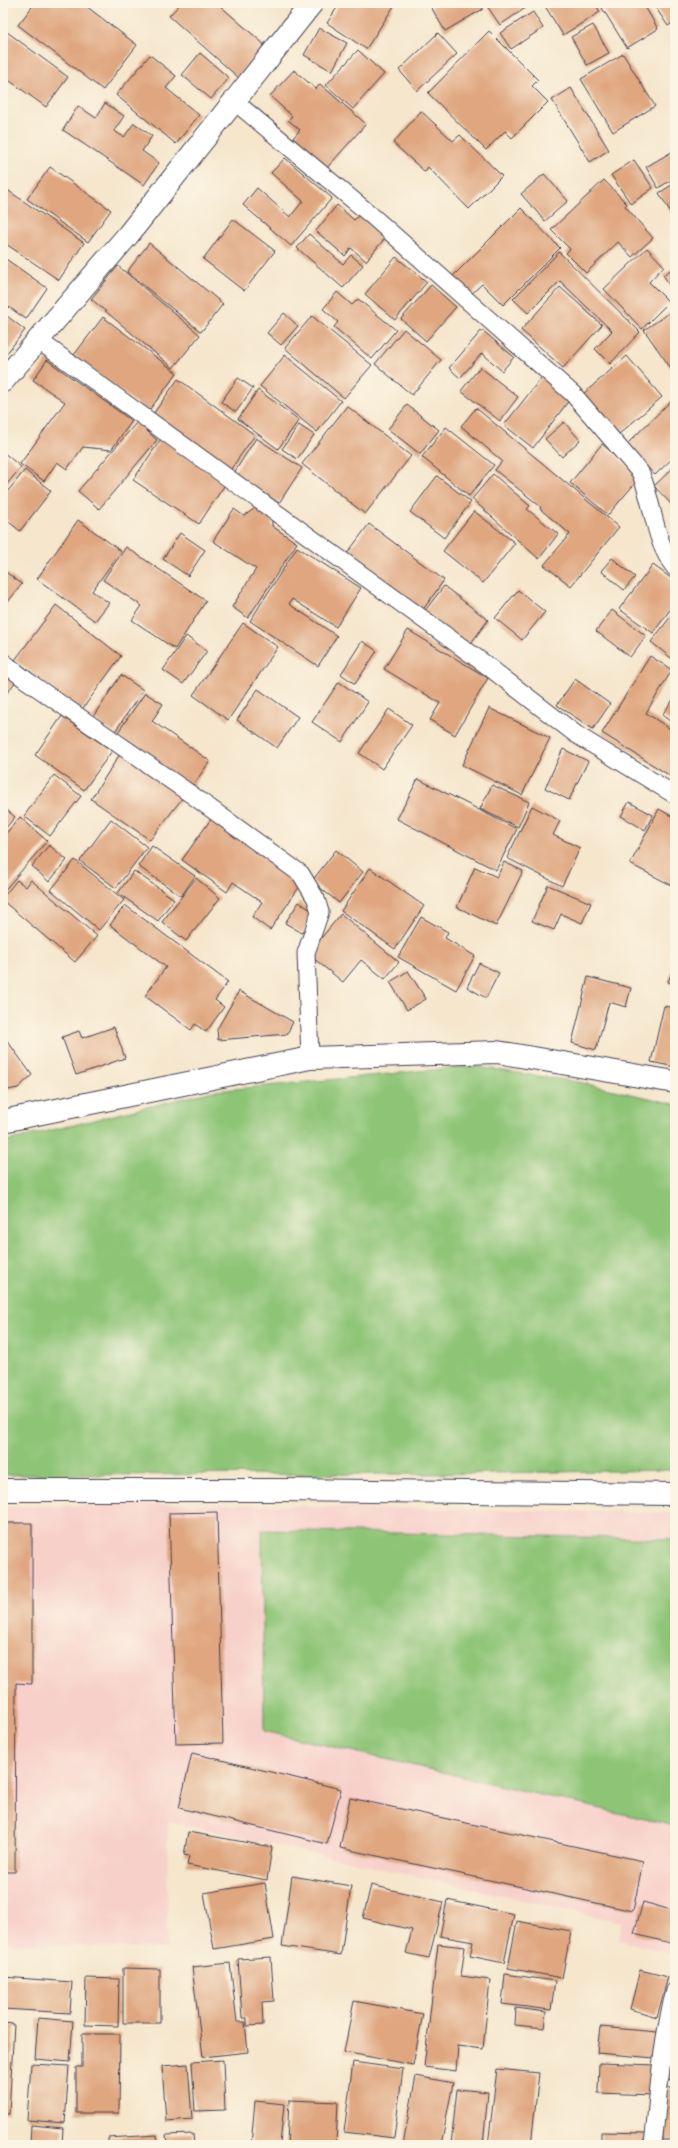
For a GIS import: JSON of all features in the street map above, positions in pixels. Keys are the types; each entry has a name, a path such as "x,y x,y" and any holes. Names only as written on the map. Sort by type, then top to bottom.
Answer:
{"street":[{"path":"3,381 128,235 312,3"},
{"path":"3,1121 310,1058 497,1052 675,1082"},
{"path":"3,1490 278,1490 675,1494"}],"lane":[{"path":"234,101 371,215 573,394 640,472 646,486 659,540 675,568"},
{"path":"38,340 479,659 577,735 675,795"},
{"path":"3,662 26,680 192,795 301,874 316,899 320,912 306,954 310,1058"},
{"path":"653,2145 668,2015 675,1991"}],"shaded area":[{"path":"177,1504 675,1513 675,1955 619,1940 621,1922 168,1821 167,1949 3,1943 3,1507"}],"green space":[{"path":"471,1066 579,1082 675,1104 675,1470 432,1474 3,1475 3,1142 213,1091"},
{"path":"262,1530 675,1539 675,1826 264,1731"}],"building":[{"path":"35,3 82,3 137,45 103,90 18,25"},
{"path":"181,3 217,3 267,47 239,78 169,16"},
{"path":"340,3 396,3 366,49 327,23"},
{"path":"438,3 479,3 483,9 445,31 431,7"},
{"path":"485,3 533,3 500,25"},
{"path":"543,3 595,3 600,12 563,35"},
{"path":"599,3 643,3 658,29 627,48"},
{"path":"663,3 675,3 675,21 668,26 656,8"},
{"path":"533,12 543,28 511,49 500,33"},
{"path":"593,25 609,53 587,65 571,37"},
{"path":"319,28 347,43 332,71 304,55"},
{"path":"3,29 68,77 46,107 3,76"},
{"path":"489,31 538,80 532,86 548,102 512,138 505,131 486,150 428,93"},
{"path":"438,33 457,54 417,91 399,70"},
{"path":"358,50 384,74 353,109 326,85"},
{"path":"200,53 229,78 211,99 182,75"},
{"path":"623,54 655,106 613,132 581,79"},
{"path":"150,55 176,76 166,88 199,115 176,144 116,95"},
{"path":"294,70 316,89 320,84 366,124 325,170 291,140 300,130 288,120 292,116 270,96"},
{"path":"571,88 609,150 590,162 552,100"},
{"path":"105,103 124,116 114,131 124,137 134,123 152,136 142,151 159,163 144,185 63,130 78,106 96,118"},
{"path":"421,111 453,141 460,135 502,176 469,209 428,167 425,172 393,143"},
{"path":"675,150 675,178 658,188 646,167"},
{"path":"285,158 332,198 291,246 243,205 257,188 290,217 303,201 271,173"},
{"path":"634,160 653,188 631,204 611,175"},
{"path":"50,167 111,210 88,242 27,199"},
{"path":"544,174 568,201 545,221 521,194"},
{"path":"604,180 627,204 625,206 653,238 632,257 618,242 586,273 566,253 570,249 551,230"},
{"path":"675,183 675,219 659,193"},
{"path":"3,187 84,243 59,280 3,242"},
{"path":"337,205 354,220 360,215 386,237 366,261 351,248 345,256 316,231"},
{"path":"521,208 560,248 503,305 482,284 468,297 450,279"},
{"path":"233,219 275,251 244,291 203,259"},
{"path":"309,234 343,264 351,255 363,265 343,288 297,248"},
{"path":"149,243 223,304 201,332 127,272"},
{"path":"647,248 664,266 649,282 669,302 642,329 604,289"},
{"path":"559,252 640,332 610,364 595,349 612,331 560,281 528,313 513,299"},
{"path":"3,257 47,288 26,319 3,303"},
{"path":"396,257 427,282 395,320 365,294"},
{"path":"118,266 200,335 173,368 91,299"},
{"path":"675,267 675,293 663,275"},
{"path":"431,285 456,307 426,341 401,319"},
{"path":"560,287 602,325 563,368 521,330"},
{"path":"337,292 352,305 358,299 396,330 372,359 334,327 338,322 323,309"},
{"path":"675,309 675,374 644,330"},
{"path":"284,313 298,326 281,345 267,333"},
{"path":"7,316 25,330 3,358 3,321"},
{"path":"312,316 372,365 344,398 285,348"},
{"path":"103,317 177,373 148,412 74,355"},
{"path":"404,329 441,360 412,395 375,364"},
{"path":"482,330 514,357 502,371 482,353 460,378 449,368"},
{"path":"285,355 341,401 317,432 260,386"},
{"path":"627,356 662,397 618,435 583,394"},
{"path":"47,360 132,421 111,450 83,447 67,469 57,462 44,481 20,464 65,402 33,380"},
{"path":"480,367 518,397 500,421 461,391"},
{"path":"542,377 570,399 533,448 504,425"},
{"path":"238,378 253,388 236,412 221,402"},
{"path":"178,379 255,435 228,473 151,417"},
{"path":"258,390 299,420 278,449 238,419"},
{"path":"675,397 675,456 655,475 626,445"},
{"path":"407,405 439,430 420,454 388,429"},
{"path":"347,406 411,456 365,514 302,464"},
{"path":"476,408 619,527 571,586 544,565 570,534 540,509 541,507 495,470 502,461 461,426"},
{"path":"137,422 157,440 99,509 78,491"},
{"path":"564,422 580,440 562,457 545,439"},
{"path":"299,425 314,435 297,459 282,449"},
{"path":"446,427 494,465 469,496 422,457"},
{"path":"256,438 302,468 279,503 234,473"},
{"path":"161,439 226,483 199,524 133,480"},
{"path":"602,444 635,472 636,482 608,515 570,483"},
{"path":"3,452 21,467 3,489"},
{"path":"675,466 675,502 672,505 654,486"},
{"path":"25,470 51,491 20,531 3,517 3,497"},
{"path":"493,474 530,506 527,509 558,534 539,559 472,499"},
{"path":"437,476 471,502 444,538 410,512"},
{"path":"258,506 272,516 272,526 297,543 248,618 232,607 256,569 213,541 234,509 244,516"},
{"path":"474,511 515,543 483,583 443,551"},
{"path":"78,520 121,551 92,591 109,603 95,621 37,579"},
{"path":"369,524 444,580 422,611 346,555"},
{"path":"180,533 205,550 188,576 163,559"},
{"path":"126,547 206,601 175,649 132,620 142,606 103,580"},
{"path":"297,547 361,588 336,627 292,599 289,604 337,636 318,666 250,621"},
{"path":"612,558 635,577 624,590 601,571"},
{"path":"653,565 675,581 675,603 653,633 619,609"},
{"path":"3,570 22,584 3,608"},
{"path":"444,586 488,620 468,647 423,613"},
{"path":"518,590 545,612 522,640 495,618"},
{"path":"56,605 121,656 81,711 15,660"},
{"path":"612,610 646,636 630,657 596,631"},
{"path":"675,611 675,661 651,642"},
{"path":"243,623 278,647 228,720 193,695"},
{"path":"408,630 488,678 455,735 430,720 440,703 384,669"},
{"path":"186,636 207,651 183,684 163,670"},
{"path":"362,641 377,651 355,684 341,674"},
{"path":"650,656 672,670 646,713 675,732 675,772 672,777 602,733"},
{"path":"3,669 17,680 3,698"},
{"path":"121,675 143,690 114,733 92,718"},
{"path":"575,679 610,704 593,729 557,705"},
{"path":"339,682 368,702 342,742 312,722"},
{"path":"258,689 298,717 277,748 237,720"},
{"path":"145,693 163,704 152,721 210,761 192,787 116,735"},
{"path":"675,697 675,725 662,715"},
{"path":"489,708 550,738 522,795 462,765"},
{"path":"389,709 412,725 382,769 359,753"},
{"path":"62,716 112,751 84,790 35,755"},
{"path":"563,749 588,761 569,800 545,788"},
{"path":"122,751 184,796 150,840 91,799"},
{"path":"54,775 81,796 50,836 24,816"},
{"path":"418,779 517,829 496,870 397,819"},
{"path":"492,785 529,802 518,827 480,809"},
{"path":"629,802 653,815 645,830 621,816"},
{"path":"532,806 560,821 553,835 580,848 562,886 507,858"},
{"path":"3,807 15,817 3,831"},
{"path":"659,809 675,818 675,887 630,864"},
{"path":"20,817 47,841 3,892 3,837"},
{"path":"111,819 147,847 116,888 80,861"},
{"path":"211,819 302,883 270,930 252,917 262,902 233,882 227,892 182,860"},
{"path":"49,845 67,860 49,882 32,866"},
{"path":"152,846 195,876 181,896 138,866"},
{"path":"336,850 363,872 339,903 312,881"},
{"path":"75,860 124,900 99,930 51,890"},
{"path":"504,862 523,871 496,926 457,907 475,867 497,877"},
{"path":"370,868 424,906 395,949 341,911"},
{"path":"134,871 174,899 158,921 118,893"},
{"path":"196,878 220,898 186,941 162,922"},
{"path":"17,880 26,887 31,880 97,936 75,962 3,901 3,897"},
{"path":"548,885 591,903 582,923 561,914 554,930 532,921"},
{"path":"299,902 315,913 302,933 285,923"},
{"path":"125,905 228,982 215,1000 224,1007 206,1032 195,1024 191,1030 145,996 166,967 110,925"},
{"path":"341,914 399,962 385,979 361,960 343,982 308,954"},
{"path":"421,917 448,932 445,938 475,956 456,990 398,957"},
{"path":"479,963 499,973 486,998 467,987"},
{"path":"675,964 675,985 668,982"},
{"path":"408,971 426,999 407,1010 390,982"},
{"path":"588,977 631,988 626,1007 609,1002 596,1050 572,1043"},
{"path":"239,991 293,1022 287,1034 218,1040 217,1029"},
{"path":"664,1006 675,1008 675,1067 651,1062"},
{"path":"114,1027 125,1058 76,1075 62,1037 79,1031 82,1038"},
{"path":"3,1035 32,1075 18,1088 3,1091"},
{"path":"217,1512 223,1743 176,1744 169,1513"},
{"path":"3,1523 32,1523 32,1684 16,1683 15,1872 3,1872"},
{"path":"192,1753 341,1789 327,1844 179,1808"},
{"path":"350,1798 643,1861 633,1911 340,1848"},
{"path":"188,1832 272,1847 267,1880 187,1865 189,1856 184,1855"},
{"path":"292,1876 351,1886 341,1955 282,1946"},
{"path":"265,1883 274,1939 214,1949 204,1893"},
{"path":"371,1885 443,1902 429,1958 406,1953 412,1930 363,1918"},
{"path":"447,1900 514,1914 504,1963 470,1956 473,1942 440,1936"},
{"path":"643,1902 675,1911 675,1944 634,1934"},
{"path":"517,1921 571,1931 562,1978 508,1968"},
{"path":"438,1944 465,1947 461,1976 490,1980 483,2049 458,2046 456,2071 424,2067"},
{"path":"271,1957 274,2001 262,2002 263,2025 247,2026 247,2018 242,2018 238,1959"},
{"path":"230,1963 237,2022 245,2022 248,2052 203,2057 192,1967"},
{"path":"123,1968 160,1969 160,2023 123,2023"},
{"path":"640,1970 668,1977 657,2017 630,2009"},
{"path":"505,1974 555,1981 551,2010 502,2004"},
{"path":"3,1977 72,1982 70,2013 3,2009"},
{"path":"86,1978 119,1979 118,2026 85,2025"},
{"path":"354,2001 423,2014 413,2065 344,2052"},
{"path":"516,2008 546,2012 544,2028 515,2025"},
{"path":"38,2018 73,2021 70,2062 35,2059"},
{"path":"3,2023 14,2024 9,2114 3,2114"},
{"path":"600,2027 657,2032 655,2058 597,2053"},
{"path":"82,2034 120,2034 119,2113 76,2113 76,2067 82,2067"},
{"path":"666,2058 675,2058 675,2081 665,2080"},
{"path":"223,2060 225,2110 195,2111 192,2062"},
{"path":"353,2062 403,2069 394,2138 344,2132"},
{"path":"599,2063 655,2065 654,2095 598,2093"},
{"path":"31,2064 69,2066 65,2123 27,2120"},
{"path":"188,2064 192,2119 166,2121 162,2066"},
{"path":"497,2069 539,2073 531,2145 488,2145"},
{"path":"416,2076 453,2083 441,2145 403,2145"},
{"path":"663,2088 675,2088 675,2140 663,2140"},
{"path":"457,2089 488,2092 483,2145 451,2145"},
{"path":"289,2100 338,2102 336,2145 287,2145"},
{"path":"255,2101 284,2104 280,2145 251,2145"},
{"path":"31,2125 63,2128 62,2145 30,2145"},
{"path":"601,2132 646,2133 646,2145 601,2145"},
{"path":"193,2134 194,2145 167,2145 166,2135"},
{"path":"157,2135 158,2145 108,2145 108,2138"}]}
